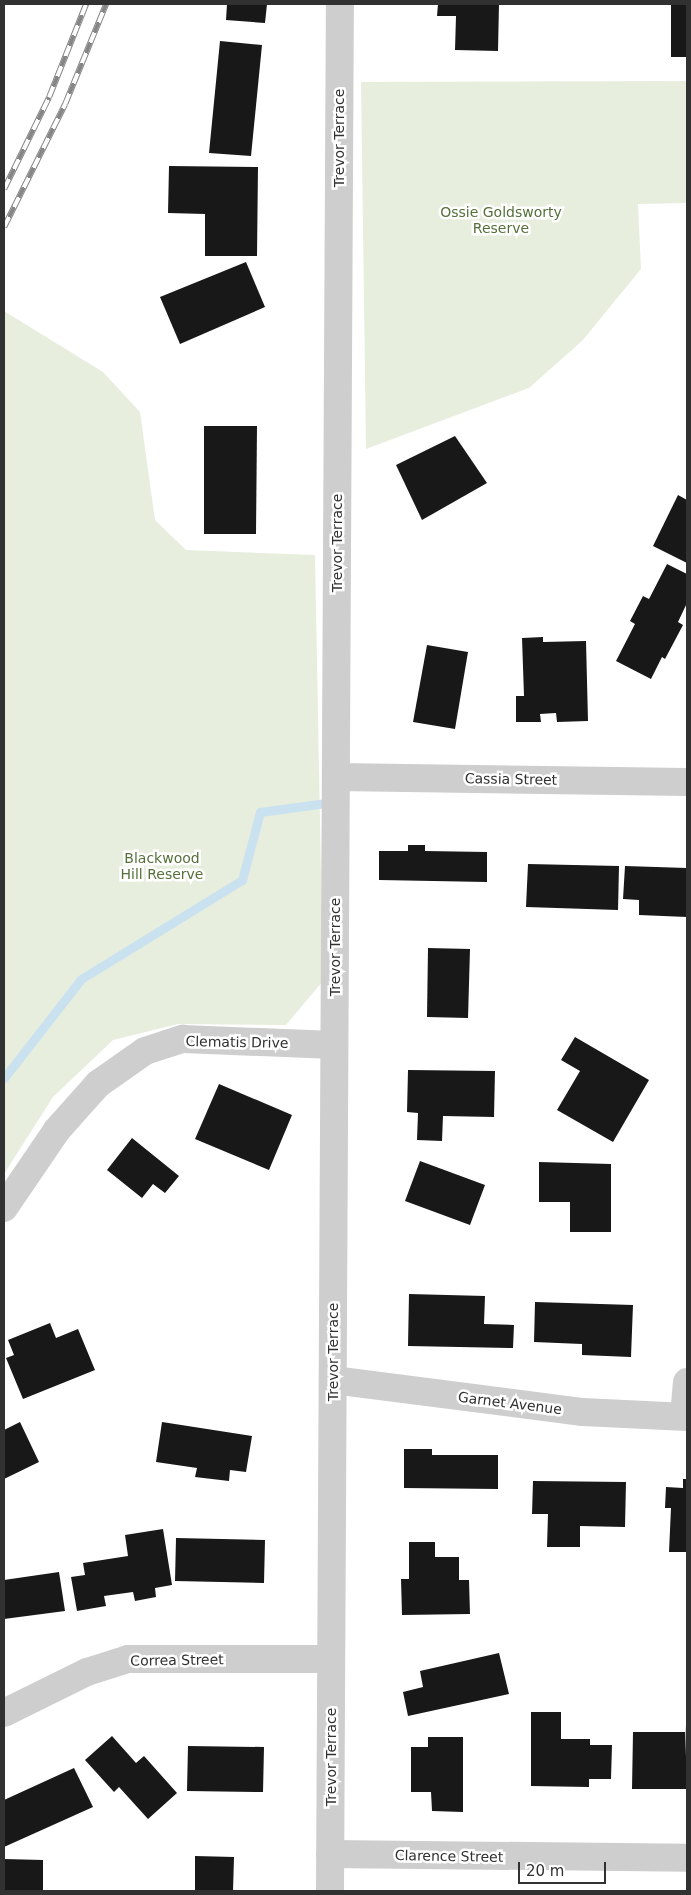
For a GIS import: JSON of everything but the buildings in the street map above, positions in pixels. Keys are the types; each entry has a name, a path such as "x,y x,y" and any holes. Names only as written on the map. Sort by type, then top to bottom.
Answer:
{"street":[{"name":"Trevor Terrace","path":"330,1891 340,4"},
{"name":"Cassia Street","path":"336,777 686,779"},
{"name":"Clematis Drive","path":"4,1208 58,1130 98,1084 145,1051 183,1039 334,1046"},
{"name":"Garnet Avenue","path":"333,1380 583,1412 686,1416"},
{"path":"686,1416 687,1382"},
{"name":"Correa Street","path":"4,1713 87,1672 128,1659 331,1659"},
{"name":"Clarence Street","path":"330,1854 687,1858"}],"green space":[{"name":"Ossie Goldsworty Reserve","path":"687,81 687,203 638,204 641,269 582,341 529,388 366,449 361,82"},
{"name":"Blackwood Hill Reserve","path":"4,311 103,372 140,412 155,520 186,550 315,555 323,981 286,1025 178,1024 113,1040 53,1097 4,1174"}],"waterway":[{"path":"4,1078 81,979 242,880 260,812 333,802"}],"railway":[{"path":"4,189 49,97 86,4"},
{"path":"4,227 65,104 106,4"}]}
